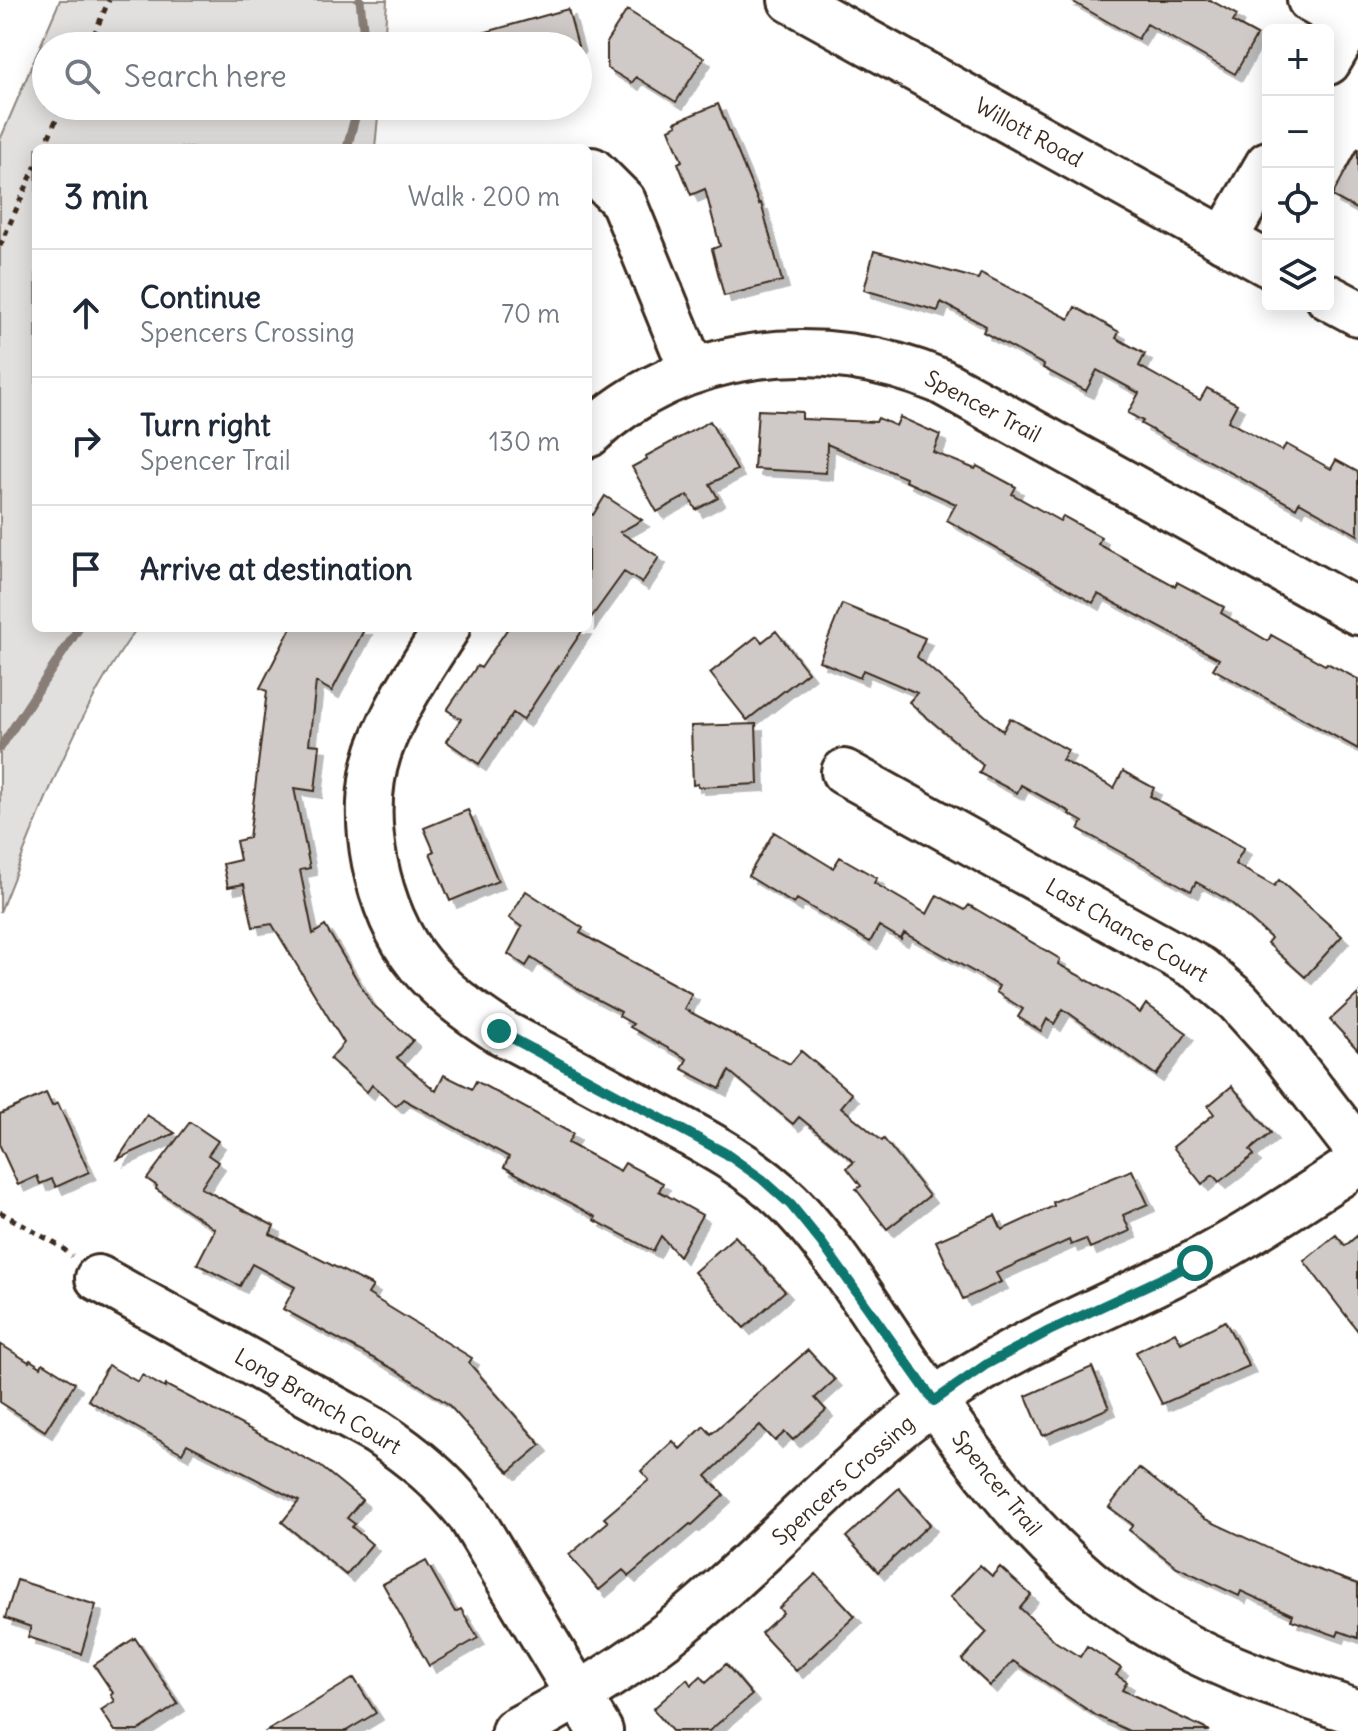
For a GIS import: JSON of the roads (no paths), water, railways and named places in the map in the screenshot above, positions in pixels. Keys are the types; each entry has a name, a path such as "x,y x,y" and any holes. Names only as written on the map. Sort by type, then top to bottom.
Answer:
{"street":[{"name":"Willott Road","path":"791,0 1262,261"},
{"path":"1310,0 1354,17 1334,52"},
{"path":"1224,240 1266,168"},
{"path":"592,170 623,201 692,370"},
{"path":"1334,300 1358,313"},
{"name":"Spencer Trail","path":"592,432 648,390 692,370 751,356 796,353 847,355 909,368 993,409 1358,612"},
{"name":"Spencer Trail","path":"445,632 394,716 378,753 372,787 373,859 384,898 418,963 467,1010 499,1031 725,1153 762,1179 791,1205 821,1242 985,1474 1027,1523 1093,1586 1137,1618 1217,1662 1358,1713"},
{"name":"Last Chance Court","path":"844,772 1200,969 1238,1001 1274,1041 1358,1150"},
{"name":"Spencers Crossing","path":"514,1731 590,1713 631,1663 682,1624 876,1447 987,1364 1049,1331 1195,1263 1249,1233 1358,1163"},
{"name":"Long Branch Court","path":"98,1278 377,1432 416,1457 446,1485 469,1514 590,1713"}],"waterway":[{"path":"360,0 363,32"},
{"path":"348,144 354,120"},
{"path":"0,748 76,632"}]}
